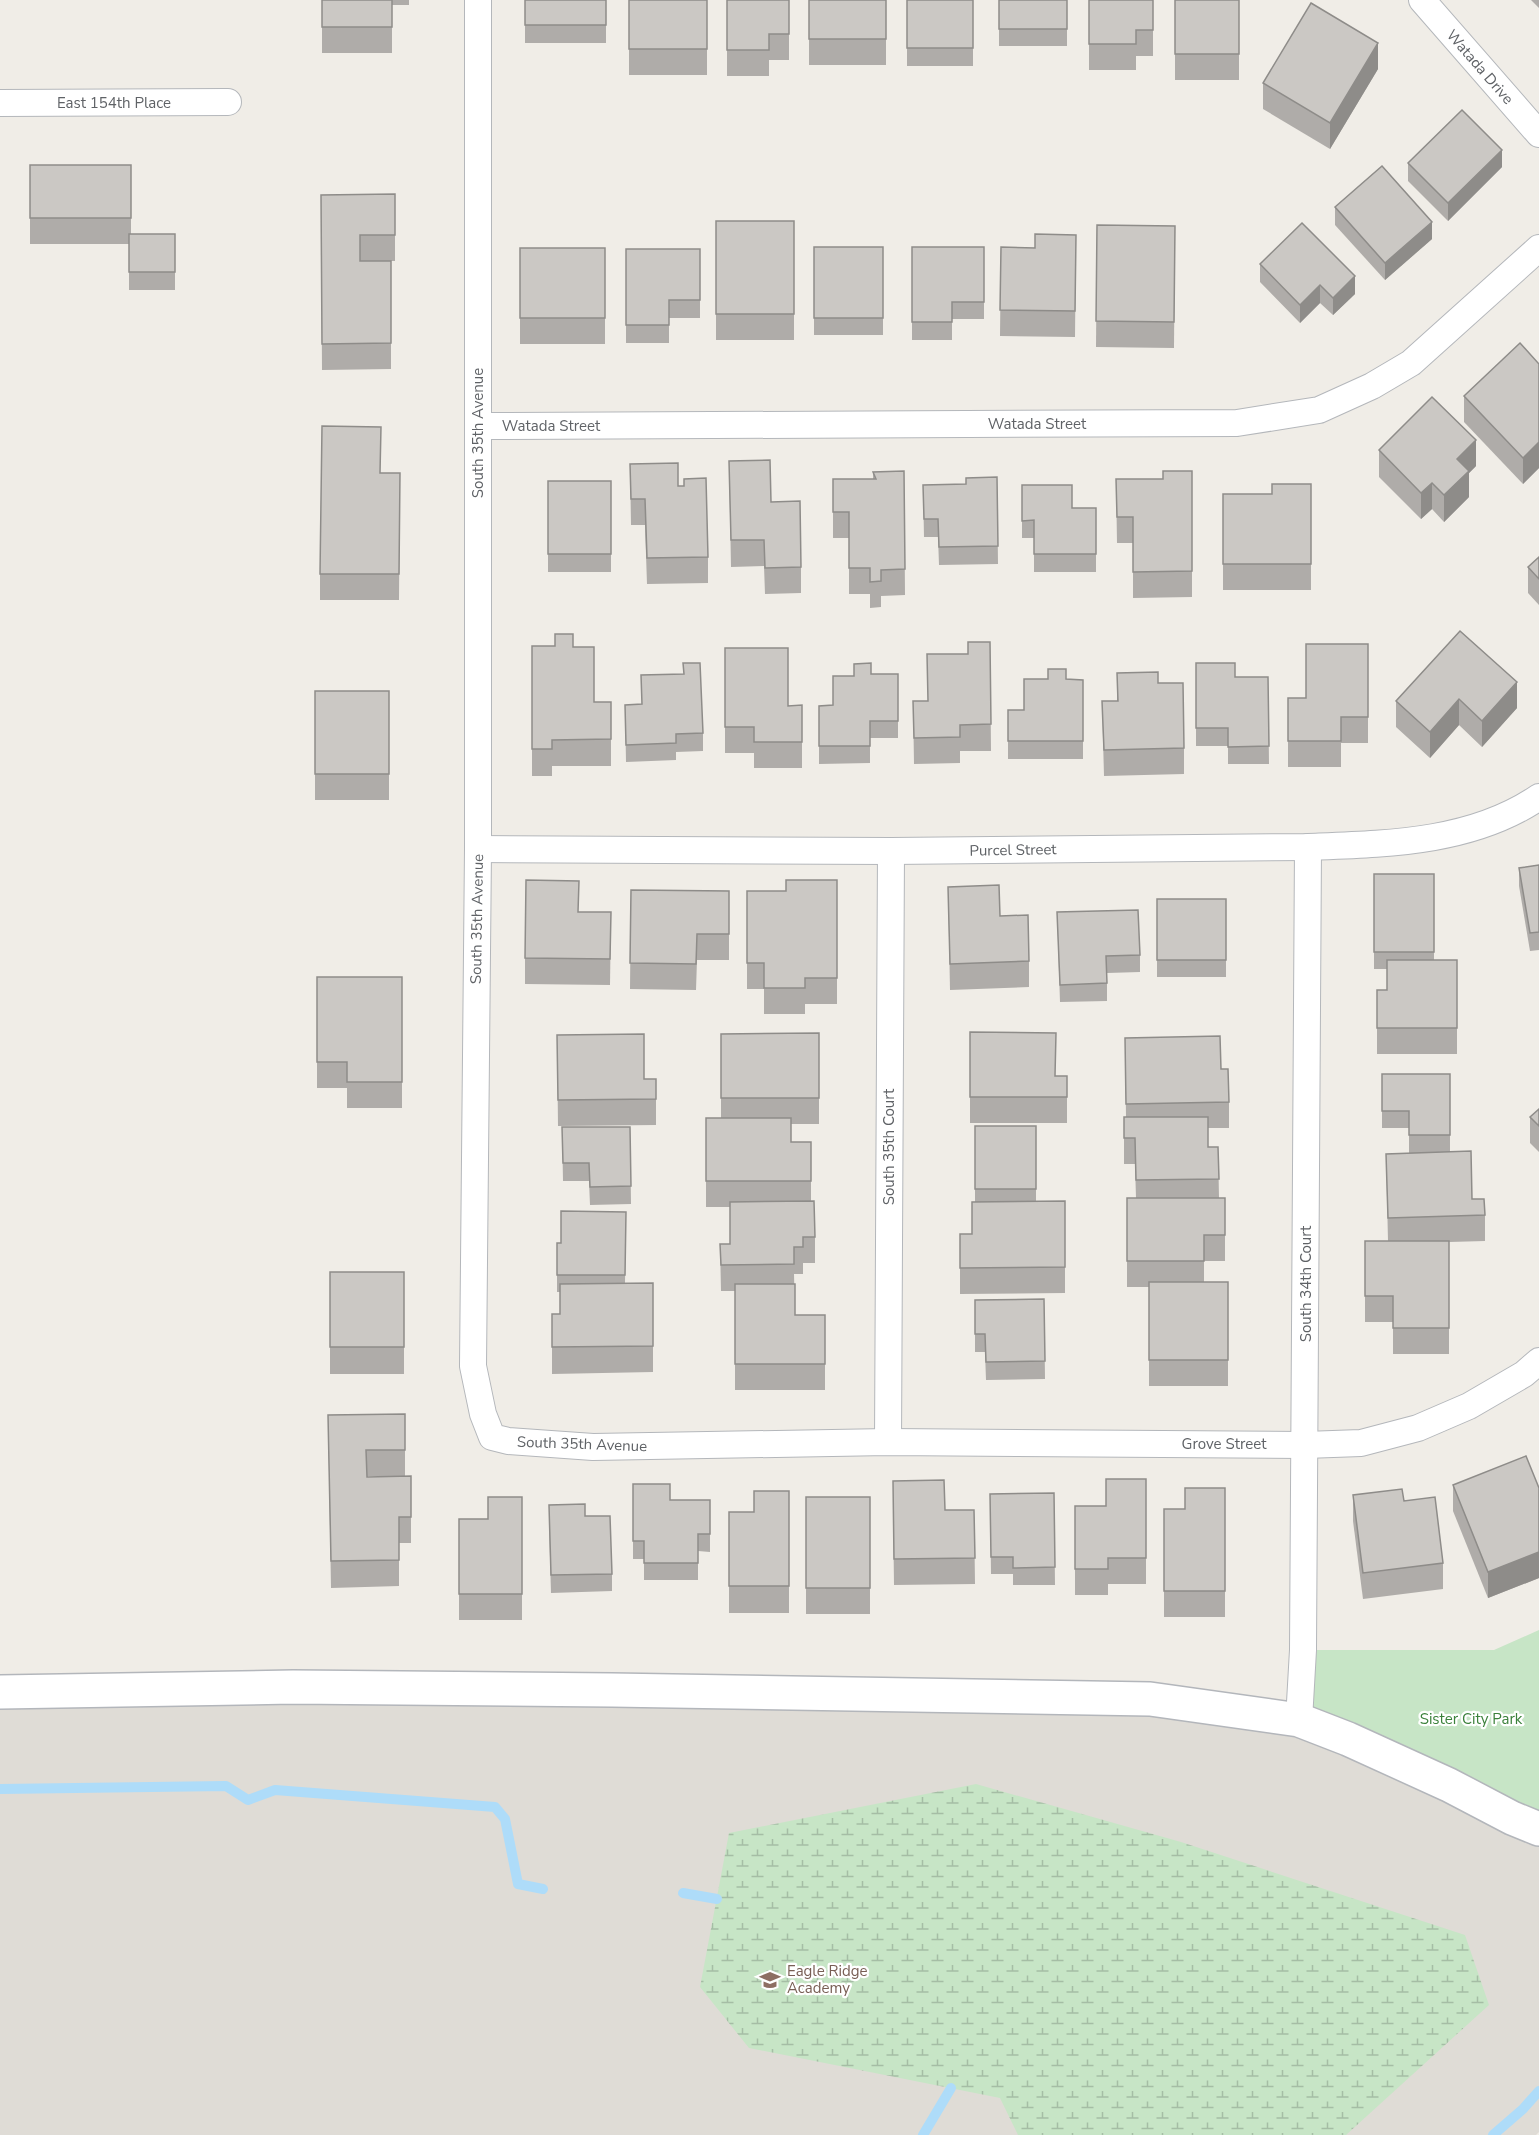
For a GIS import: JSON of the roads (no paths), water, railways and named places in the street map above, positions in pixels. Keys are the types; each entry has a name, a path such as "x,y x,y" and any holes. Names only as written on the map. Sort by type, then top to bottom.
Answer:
{"street":[{"name":"South 35th Avenue","path":"478,0 478,849 473,1366 483,1414 492,1437 508,1441 593,1447 888,1442"},
{"name":"Watada Drive","path":"1422,0 1539,134"},
{"name":"East 154th Place","path":"0,103 228,102"},
{"name":"Watada Street","path":"478,426 1237,423 1271,419 1319,410 1372,386 1411,363 1539,248"},
{"name":"Purcel Street","path":"478,849 891,851 1308,847 1427,839 1492,822 1539,797"},
{"name":"South 34th Court","path":"1299,1720 1303,1650 1308,847"},
{"name":"South 35th Court","path":"888,1442 891,851"},
{"name":"Grove Street","path":"888,1442 1305,1445 1361,1443 1418,1428 1469,1406 1524,1374 1539,1361"},
{"path":"0,1692 305,1687 1150,1699 1299,1720 1348,1739 1539,1829"}],"waterway":[{"path":"0,1789 226,1786 248,1800 275,1790 495,1807 505,1819 518,1884 543,1889"},
{"path":"683,1893 717,1899"},
{"path":"923,2135 951,2088"},
{"path":"1493,2135 1523,2109 1539,2091"}],"place":[{"name":"Eagle Ridge Academy","path":"770,1980"}],"park label":[{"name":"Sister City Park","path":"1471,1719"}]}
